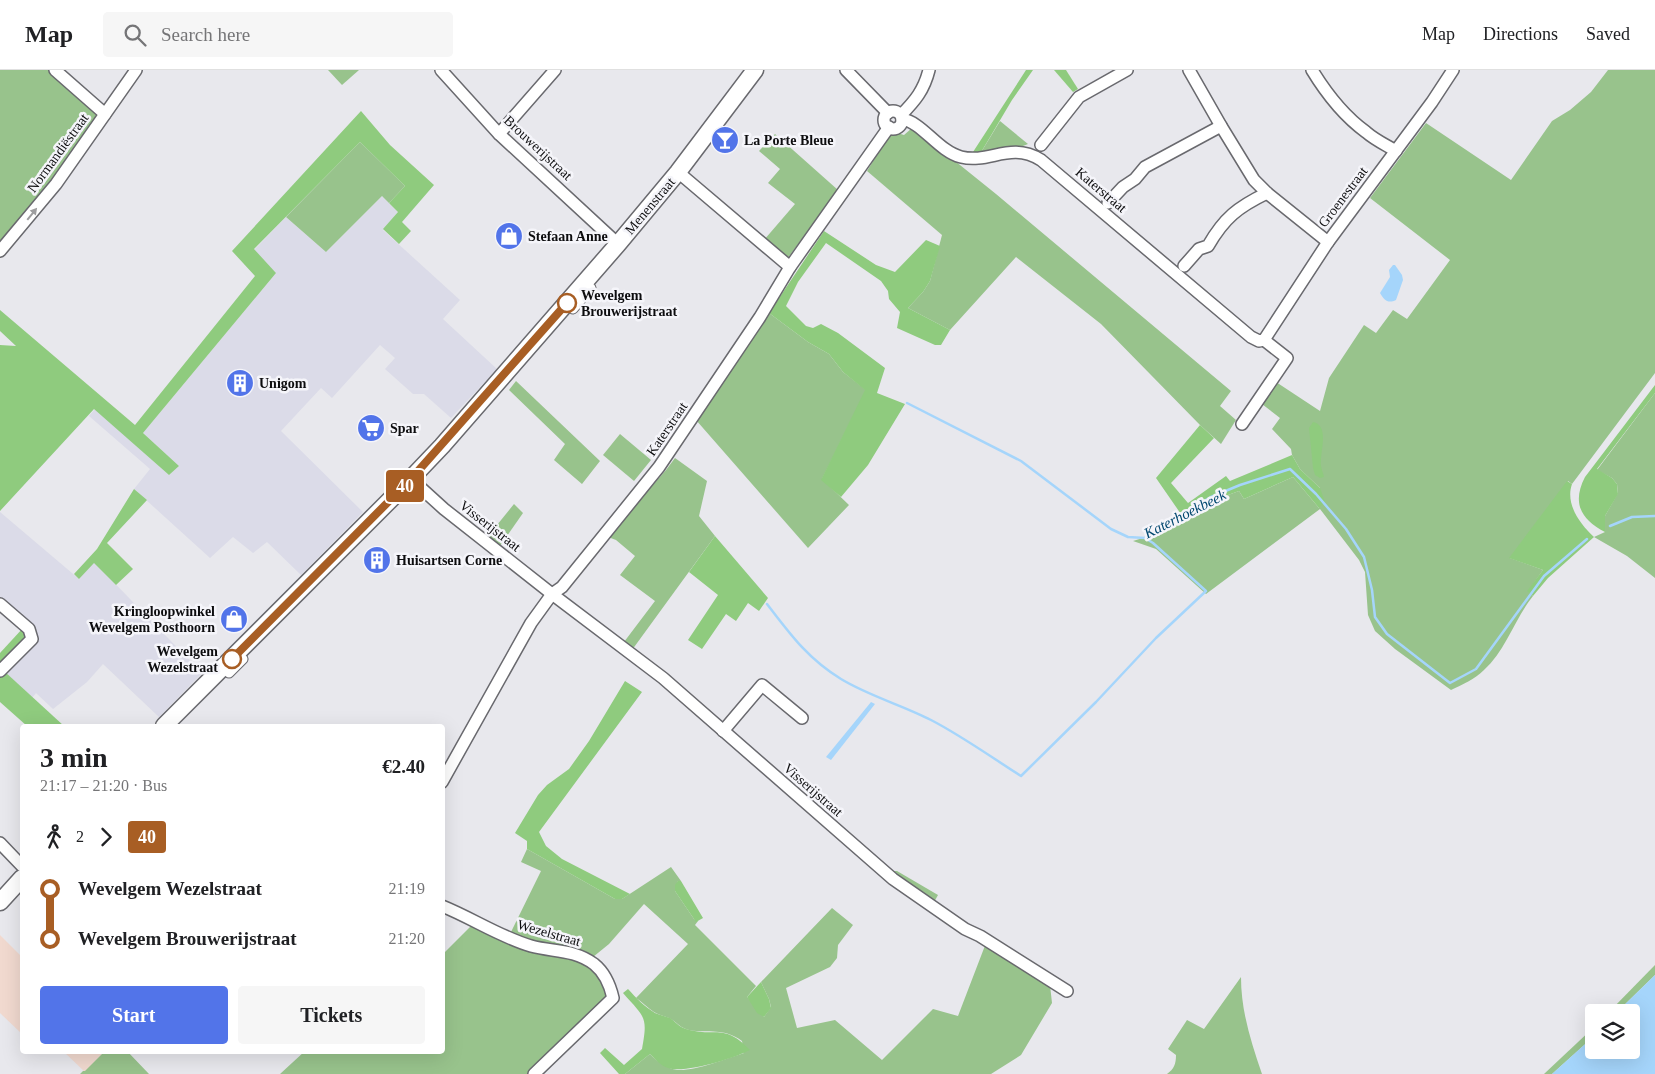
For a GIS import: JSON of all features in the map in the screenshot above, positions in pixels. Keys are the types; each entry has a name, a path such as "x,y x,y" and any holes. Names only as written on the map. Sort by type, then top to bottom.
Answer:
{"main road":[{"name":"Menenstraat","path":"162,724 411,479 442,446 618,244 678,172 755,70"},
{"path":"0,887 20,870"},
{"path":"0,902 20,871"}],"street":[{"path":"55,70 105,114"},
{"name":"Normandiëstraat","path":"0,251 56,184 136,70"},
{"name":"Brouwerijstraat","path":"441,70 499,134 618,244"},
{"path":"499,134 555,70"},
{"path":"846,70 888,113"},
{"path":"888,113 885,120 889,127 897,128 901,124 902,117 916,100 929,70"},
{"path":"1041,145 1079,96 1127,70"},
{"path":"1189,70 1254,180 1267,193 1328,242"},
{"path":"1312,70 1321,85 1341,109 1366,132 1396,152"},
{"name":"Groenestraat","path":"1262,340 1328,242 1396,152 1453,70"},
{"path":"888,113 896,111 902,117"},
{"name":"Katerstraat","path":"902,117 910,120 943,148 958,156 975,158 1016,152 1033,155 1041,160 1251,337 1262,340 1287,358 1242,424"},
{"path":"1108,204 1145,167 1221,126"},
{"name":"Katerstraat","path":"552,594 562,587 658,467 760,317 790,267 889,127"},
{"path":"678,172 790,267"},
{"path":"1184,266 1199,249 1208,246 1214,235 1236,210 1267,193"},
{"name":"Visserijstraat","path":"411,479 444,509 663,678 893,879 965,929 1067,991"},
{"path":"445,777 531,623 552,594"},
{"path":"0,604 29,629 32,639 0,671"},
{"path":"723,730 762,685 802,718"},
{"path":"0,843 20,866"},
{"name":"Wezelstraat","path":"445,907 512,939 532,946 559,950 582,958 596,966 605,977 613,998 534,1074"}],"shaded area":[{"path":"382,196 398,212 383,230 460,300 443,319 497,369 451,418 424,394 413,394 385,369 395,358 380,345 332,398 321,388 281,431 363,512 301,575 267,542 253,553 233,537 210,558 134,489 150,469 89,416 95,409 169,475 179,466 143,433 276,273 254,250 286,217 326,252"},
{"path":"0,512 79,579 94,562 202,673 159,717 103,664 87,682 53,709 36,693 32,698 4,671 37,635 0,602"},
{"path":"0,935 20,955 20,1032 0,1013"},
{"path":"66,1054 102,1054 85,1072"}],"green space":[{"path":"0,70 49,70 94,110 96,116 94,123 59,174 0,244"},
{"path":"328,70 359,70 342,85"},
{"path":"1026,70 1033,70 1012,100 980,154 973,154 973,152"},
{"path":"1054,70 1066,70 1078,89 1073,92"},
{"path":"1608,70 1655,70 1655,373 1572,484 1568,481 1510,558 1543,570 1528,591 1533,596 1504,644 1484,670 1473,679 1451,690 1395,649 1375,631 1368,615 1365,572 1359,560 1320,509 1206,594 1156,549 1133,541 1146,537 1180,514 1183,517 1217,499 1239,491 1244,499 1293,477 1319,508 1320,488 1300,469 1292,455 1291,449 1272,429 1280,418 1262,404 1276,382 1320,411 1329,378 1364,325 1376,333 1393,310 1407,319 1450,260 1370,198 1426,123 1511,180 1552,121 1570,110 1591,92"},
{"path":"361,111 390,145 434,185 402,222 411,231 399,244 383,229 398,212 389,203 405,186 360,142 254,249 276,273 143,433 179,466 169,475 94,409 0,511 0,345 16,346 0,331 0,310 135,425 255,276 232,251"},
{"path":"1000,121 1028,144 1018,148 980,154"},
{"path":"912,128 926,141 955,161 996,194 1231,391 1220,406 1236,420 1221,444 1101,324 1016,257 950,330 908,308 923,292 930,281 942,235 867,171 888,137 894,132 904,135"},
{"path":"775,134 838,190 787,259 764,240 795,204 768,183 780,169 759,151"},
{"path":"360,142 405,186 389,203 382,196 326,252 286,217"},
{"path":"824,231 876,265 895,272 926,240 940,246 930,281 923,292 908,308 950,330 941,345 935,345 897,328 900,312 889,299 888,291 881,281 826,243 798,282 786,306 806,326 813,328 821,324 838,333 885,368 877,393 905,404 868,465 841,497 821,480 865,390 843,372 829,354 808,342 769,313"},
{"path":"769,313 808,342 829,354 843,372 866,390 822,479 849,505 808,548 696,420"},
{"path":"516,381 600,461 582,484 554,460 565,444 509,390"},
{"path":"1655,385 1655,393 1597,469 1612,478 1617,484 1618,494 1605,516 1605,532 1596,527 1584,515 1579,502 1581,486 1585,477"},
{"path":"1655,393 1655,578 1627,556 1594,537 1605,532 1605,516 1618,493 1617,484 1612,478 1597,470"},
{"path":"1313,422 1318,424 1323,432 1321,467 1324,477 1320,478 1315,475 1313,468 1309,428"},
{"path":"1200,425 1214,438 1171,483 1188,503 1226,476 1230,481 1292,455 1300,469 1320,488 1325,502 1319,508 1293,477 1244,499 1239,491 1217,499 1183,517 1156,478"},
{"path":"620,434 651,460 634,481 603,455"},
{"path":"675,458 707,481 699,516 715,536 632,650 624,642 655,601 620,575 635,556 616,540 608,537"},
{"path":"1567,481 1572,484 1570,491 1575,513 1594,537 1548,578 1533,596 1527,591 1543,570 1509,558"},
{"path":"134,489 147,500 107,543 133,569 116,585 94,563 79,579 74,574 97,549"},
{"path":"514,504 523,513 500,546 488,536"},
{"path":"715,536 768,598 759,611 748,603 736,621 726,614 702,649 688,640 718,595 689,572"},
{"path":"23,628 28,636 0,668 0,653"},
{"path":"4,671 62,724 25,724 0,702 0,675"},
{"path":"625,681 642,692 539,832 546,846 562,859 630,894 622,899 615,899 527,849 527,841 515,833 538,795 547,785 569,769 589,741"},
{"path":"527,849 615,899 622,899 671,867 681,881 678,881 675,891 694,919 698,921 695,925 756,986 747,997 764,1017 771,1007 761,982 832,908 853,925 838,945 837,958 830,967 786,988 797,1028 835,1020 882,1060 933,1009 958,1016 986,943 1050,985 1052,1003 1021,1055 991,1074 625,1074 650,1054 670,1068 677,1070 693,1069 744,1053 742,1041 722,1032 686,1029 669,1018 654,1012 636,998 688,944 644,904 609,944 593,957 520,938 511,932 541,871 521,862"},
{"path":"889,871 897,871 938,895 933,904"},
{"path":"678,881 681,881 703,918 696,922 675,891 675,885"},
{"path":"473,924 578,959 593,969 609,995 605,1001 528,1074 280,1074 302,1054 445,1054 445,952"},
{"path":"1655,965 1655,975 1625,1004 1617,1004"},
{"path":"1241,977 1245,1014 1262,1074 1167,1074 1173,1068 1176,1058 1176,1055 1168,1049 1187,1020 1204,1029"},
{"path":"761,982 771,1008 764,1017 757,1013 747,997"},
{"path":"628,989 651,1011 670,1018 679,1026 696,1031 726,1033 741,1041 750,1050 733,1057 685,1069 663,1066 650,1054 625,1074 619,1074 600,1053 605,1048 624,1065 642,1049 645,1030 643,1018 623,993"},
{"path":"1585,1035 1585,1044 1552,1074 1544,1074"},
{"path":"102,1054 130,1054 149,1074 80,1074"}],"water":[{"path":"1393,265 1402,275 1403,280 1396,300 1388,301 1380,293 1390,277 1389,270"},
{"path":"871,702 875,704 831,760 826,757"},
{"path":"1655,975 1655,1074 1552,1074 1585,1044 1585,1059 1640,1059 1640,1004 1625,1004"}],"waterway":[{"name":"Katerhoekbeek","path":"907,403 1021,461 1111,529 1128,537 1145,538 1211,497 1240,485 1290,469 1316,494 1346,529 1364,557 1372,590 1375,617 1387,634 1450,683 1476,669 1544,576 1587,539"},
{"name":"Katerhoekbeek","path":"1610,526 1632,517 1655,516"},
{"path":"767,604 800,645 829,671 863,690 943,726 1021,776 1096,702 1156,638 1206,591 1145,538"}],"bus line":[{"name":"40","path":"232,659 411,479 567,303"}],"place":[{"name":"La Porte Bleue","path":"725,140"},
{"name":"Stefaan Anne","path":"509,236"},
{"name":"Wevelgem Brouwerijstraat","path":"567,303"},
{"name":"Unigom","path":"240,383"},
{"name":"Spar","path":"371,428"},
{"name":"Huisartsen Corne","path":"377,560"},
{"name":"Kringloopwinkel Wevelgem Posthoorn","path":"234,619"},
{"name":"Wevelgem Wezelstraat","path":"232,659"}]}
